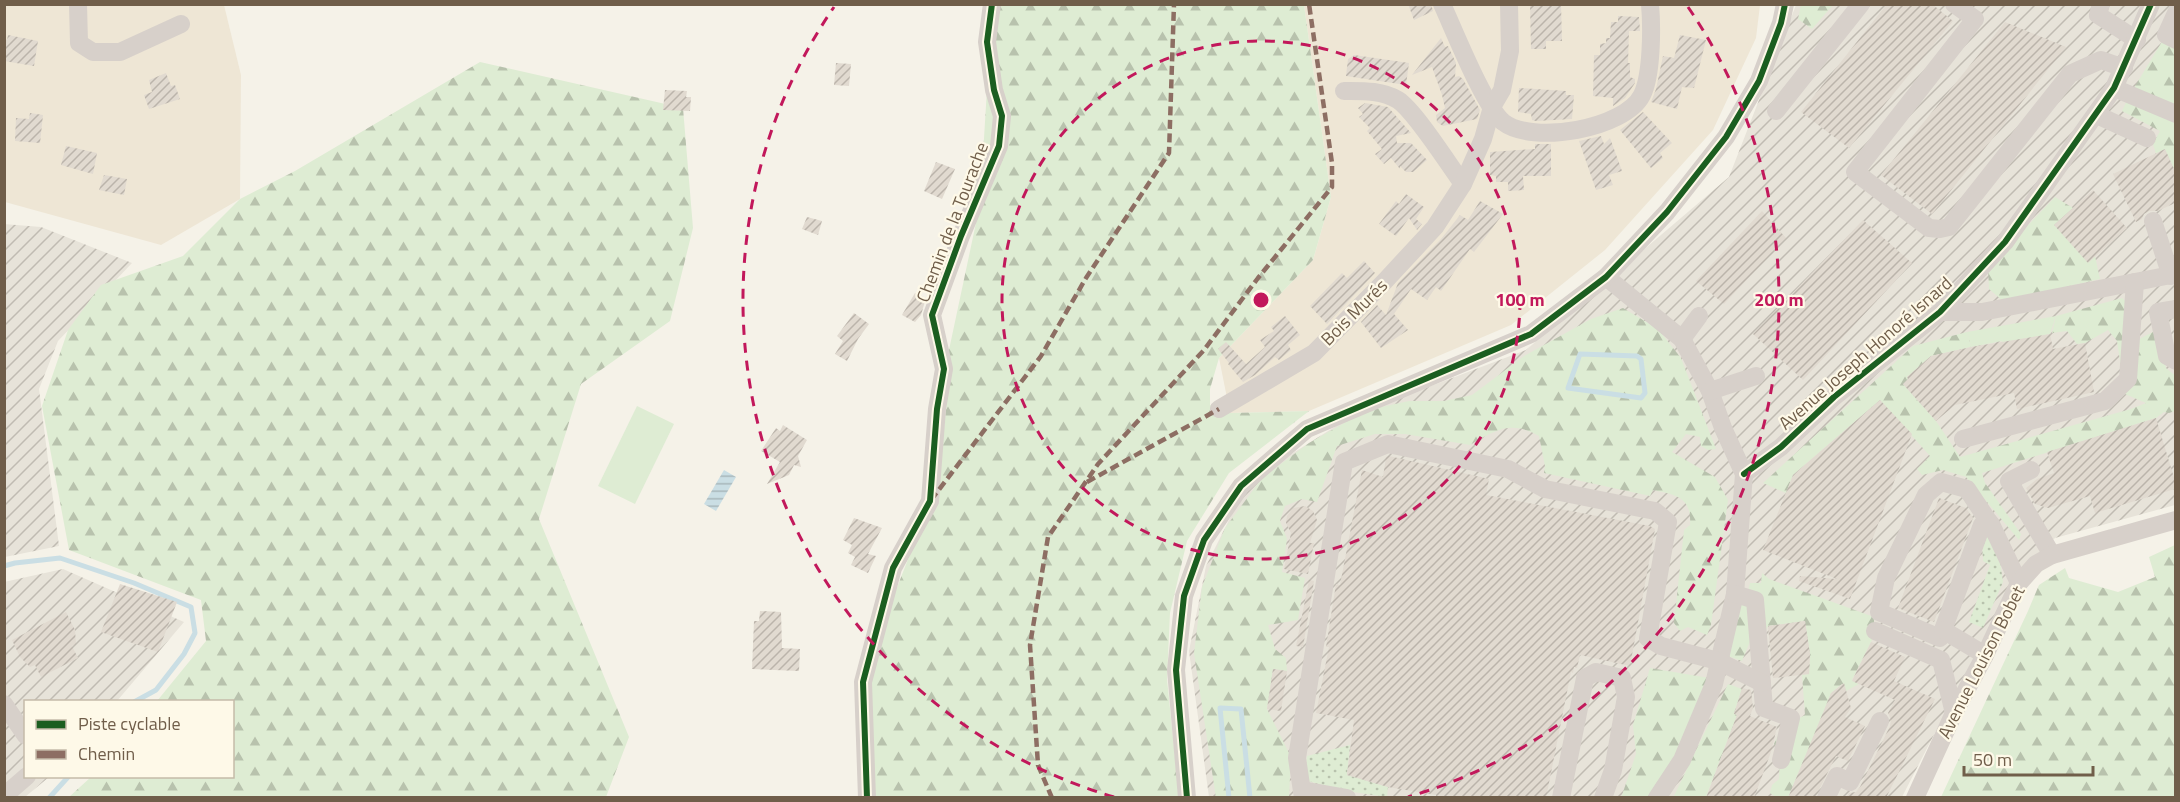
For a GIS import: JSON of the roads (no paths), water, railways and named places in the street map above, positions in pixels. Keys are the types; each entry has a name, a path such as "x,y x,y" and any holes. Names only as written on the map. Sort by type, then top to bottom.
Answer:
{"street":[{"path":"78,4 79,43 93,52 120,52 181,24"},
{"name":"Chemin de la Tourache","path":"867,798 863,682 893,568 930,501 937,409 944,369 932,315 961,236 999,146 1002,116 994,90 987,42 992,4"},
{"path":"1442,4 1492,107 1503,122 1521,131 1537,133 1566,132 1594,127 1620,116 1642,96 1649,62 1652,23 1650,4"},
{"name":"Bois Murés","path":"1219,410 1314,353 1435,227 1463,184 1483,139 1492,107 1502,90 1510,51 1509,4"},
{"path":"1187,798 1176,670 1184,596 1204,540 1241,486 1307,429 1531,334 1606,277 1666,212 1726,137 1759,81 1781,23 1785,4"},
{"path":"1776,111 1861,4"},
{"path":"1954,4 1975,19 1855,172 1929,228 1940,230 1949,227 2070,74 2101,60 2124,68"},
{"path":"2101,4 2098,15 2137,40"},
{"name":"Avenue Joseph Honoré Isnard","path":"1744,474 1780,447 1834,397 1940,312 2005,242 2114,88 2151,4"},
{"path":"2175,13 2166,35 2175,40"},
{"path":"2114,88 2175,114"},
{"path":"1344,91 1374,92 1398,100 1412,114 1463,184"},
{"path":"2097,115 2147,138"},
{"path":"1940,312 1982,312 2173,275 2153,220"},
{"path":"1606,277 1682,339 1710,391 1744,474 1735,594 1714,684 1682,760 1657,798"},
{"path":"1963,439 2105,401 2128,379 2135,282"},
{"path":"2175,309 2158,312 2167,356 2175,361"},
{"path":"1682,339 1699,316"},
{"path":"1710,391 1756,376"},
{"path":"1347,798 1302,794 1297,758 1344,462 1388,444 1508,469 1545,489 1655,510 1668,522 1648,638 1661,646 1718,661 1762,683"},
{"path":"2031,470 2009,481 2052,555"},
{"path":"1987,519 1982,525 1940,638 1879,612 1886,578 1926,495 1941,482 1967,489 1991,524 2019,583"},
{"name":"Avenue Louison Bobet","path":"1914,798 2019,583 2036,564 2052,555 2175,520"},
{"path":"1735,594 1755,600 1764,708 1791,718 1781,760"},
{"path":"1943,630 1985,655"},
{"path":"1875,631 1941,660 1954,713"},
{"path":"1561,798 1585,678 1596,672 1622,678 1626,697 1613,770 1603,798"},
{"path":"4,704 24,733"},
{"path":"1826,798 1837,776 1850,782 1880,721"},
{"path":"4,796 26,778"}],"waterway":[{"path":"1580,354 1637,356 1641,359 1645,393 1641,398 1568,388 1580,354"},
{"path":"4,566 60,558 134,583 191,607 195,633 184,654 156,690 138,700"},
{"path":"1229,798 1220,708 1241,709 1250,798"},
{"path":"49,798 67,778"}]}
